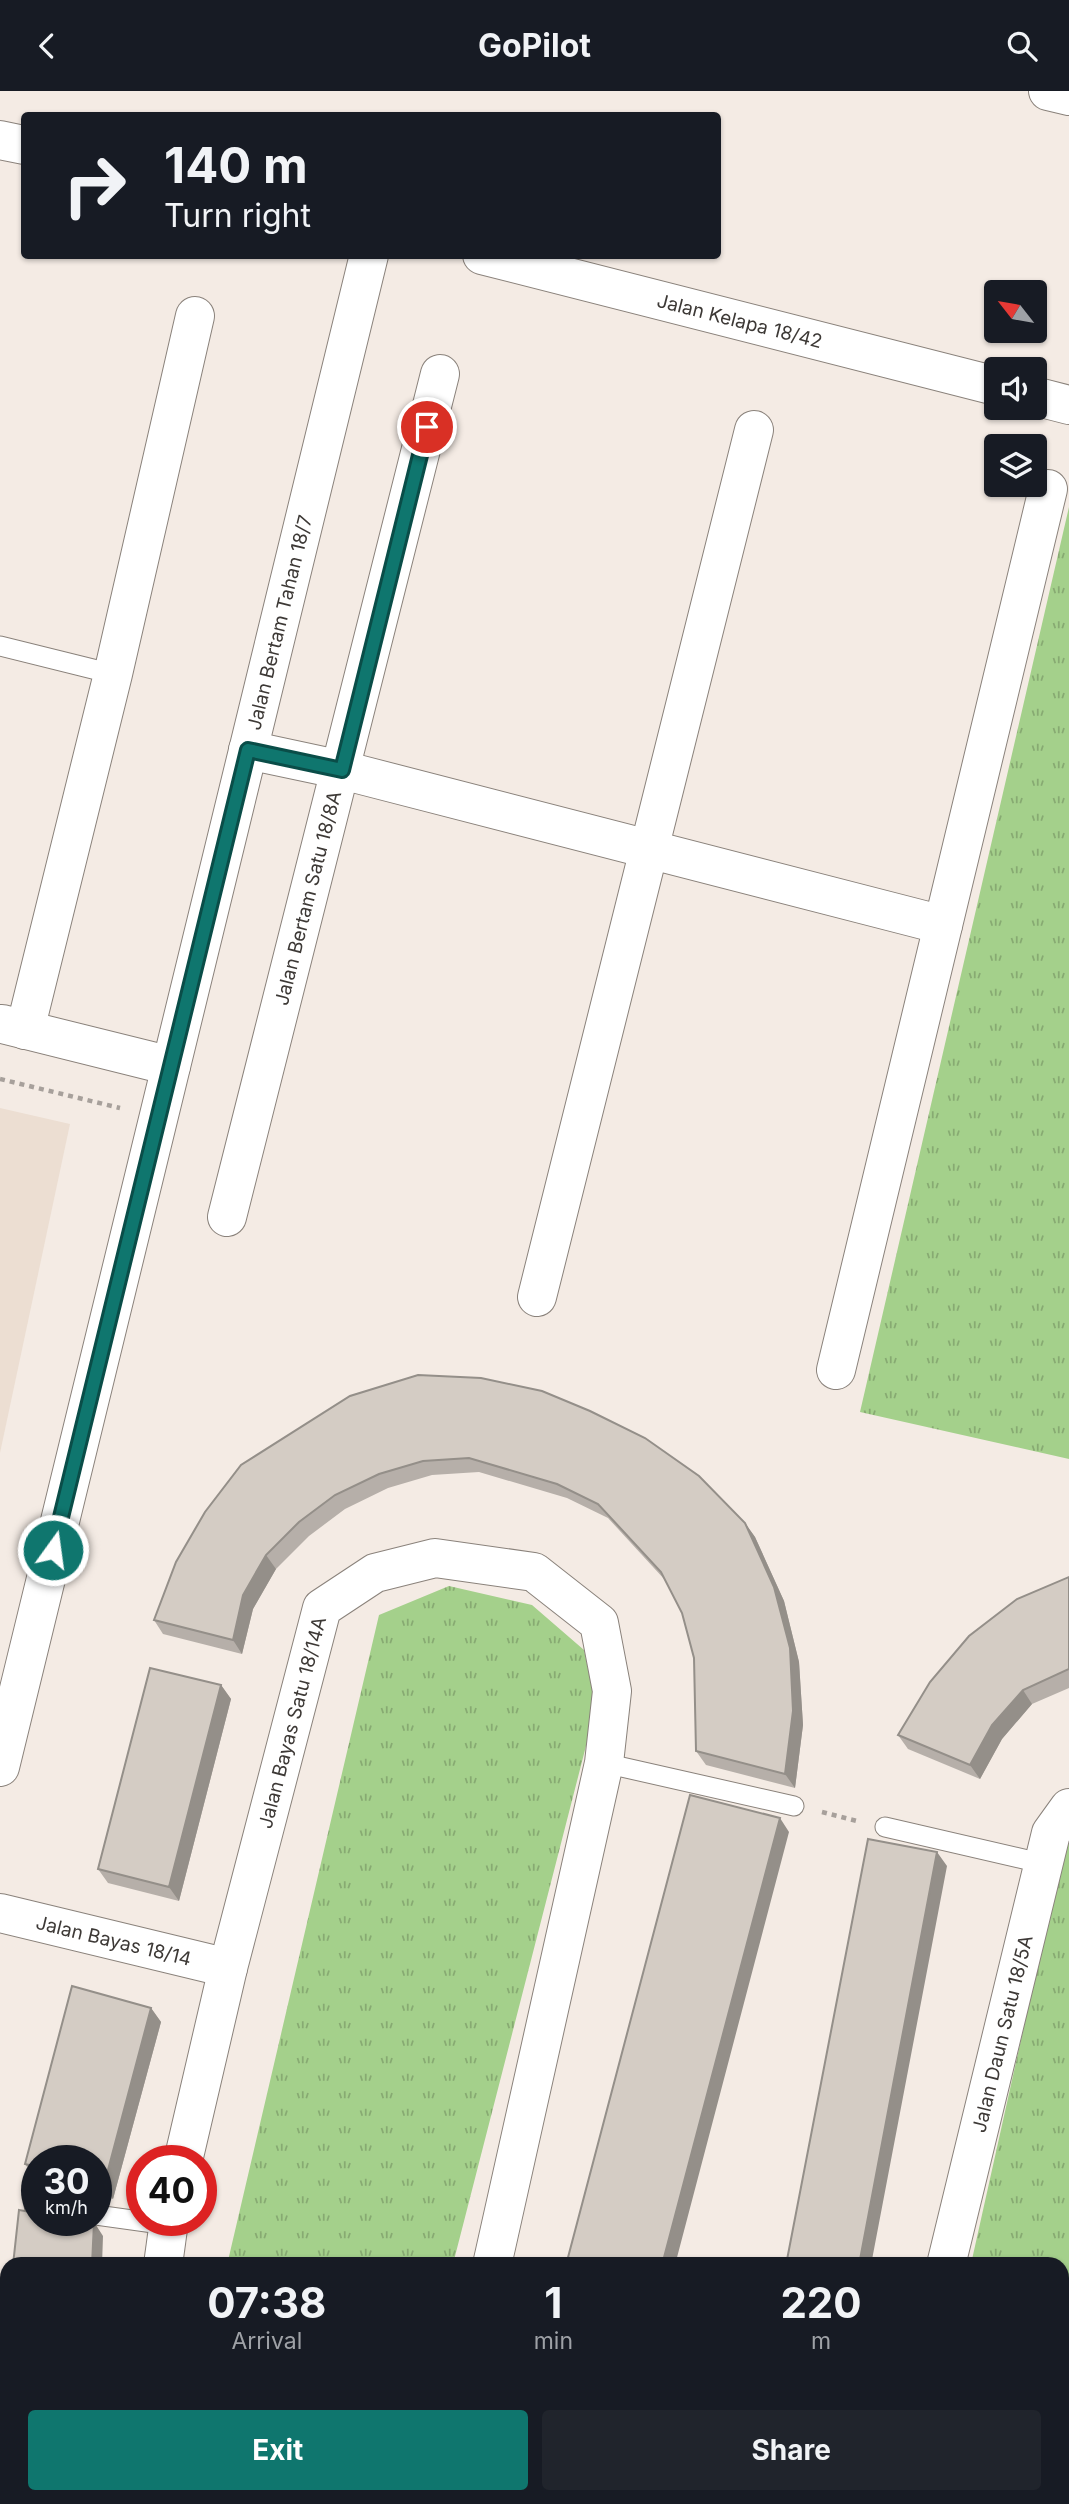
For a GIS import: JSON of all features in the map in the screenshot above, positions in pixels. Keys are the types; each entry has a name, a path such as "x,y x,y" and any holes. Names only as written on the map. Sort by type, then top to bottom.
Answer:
{"street":[{"path":"1048,91 1069,96"},
{"path":"0,140 21,144"},
{"name":"Jalan Bertam Tahan 18/7","path":"0,1767 368,259"},
{"name":"Jalan Kelapa 18/42","path":"498,259 984,383"},
{"path":"171,1066 13,1027 113,674 195,316"},
{"name":"Jalan Bertam Satu 18/8A","path":"227,1217 440,374"},
{"path":"1047,399 1069,405"},
{"path":"537,1297 754,430"},
{"path":"836,1370 1048,489"},
{"path":"248,750 342,770 943,925"},
{"name":"Jalan Bayas Satu 18/14A","path":"187,2145 228,1968 322,1608 375,1573 435,1558 534,1572 599,1623 612,1691 604,1763 494,2257"},
{"name":"Jalan Daun Satu 18/5A","path":"948,2257 1051,1833 1069,1808"},
{"name":"Jalan Bayas 18/14","path":"0,1913 228,1968"},
{"path":"164,2257 167,2236"}],"lane":[{"path":"0,646 113,674"},
{"path":"604,1763 794,1806"},
{"path":"885,1828 1045,1864"}],"path":[{"path":"0,1079 159,1117"},
{"path":"794,1806 885,1828"}],"shaded area":[{"path":"0,1108 70,1124 0,1453"}],"green space":[{"path":"1069,507 1069,1459 860,1412"},
{"path":"449,1586 532,1605 584,1650 596,1707 455,2257 229,2257 379,1615"},
{"path":"1069,1842 1069,2257 973,2257 1064,1847"}],"building":[{"path":"418,1375 481,1378 542,1391 590,1411 645,1438 699,1476 745,1523 774,1587 790,1648 793,1711 785,1774 696,1751 694,1658 682,1613 661,1572 598,1504 557,1484 469,1458 423,1461 379,1474 335,1495 299,1522 266,1555 243,1595 233,1640 154,1620 176,1562 205,1512 241,1465 350,1396"},
{"path":"1069,1577 1069,1669 1023,1690 992,1725 970,1765 898,1735 930,1682 969,1636 1017,1599"},
{"path":"150,1668 221,1685 169,1887 98,1869"},
{"path":"690,1795 780,1818 664,2257 568,2257"},
{"path":"868,1839 937,1852 861,2257 788,2257"},
{"path":"72,1986 151,2008 112,2155 112,2145 30,2145"},
{"path":"19,2210 21,2236 93,2236 92,2257 14,2257"}],"route":[{"path":"53,1550 248,750 342,770 427,427"}]}
